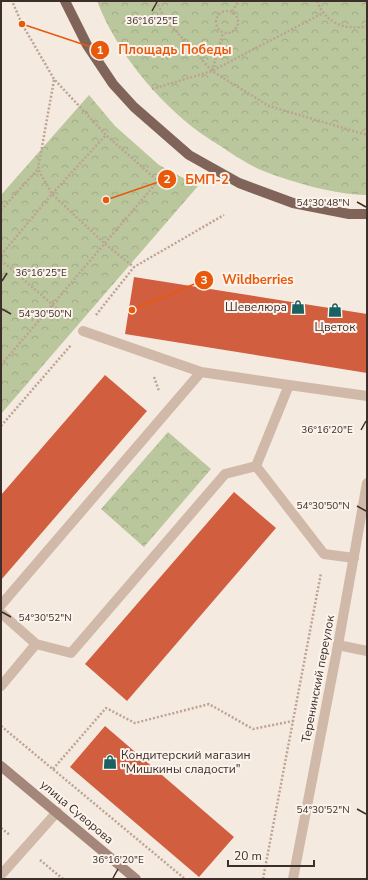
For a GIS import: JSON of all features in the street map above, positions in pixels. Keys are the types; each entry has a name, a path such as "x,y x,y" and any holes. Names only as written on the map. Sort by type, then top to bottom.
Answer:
{"main road":[{"path":"65,1 87,46 114,84 134,107 189,155 239,183 293,203 349,214 367,214"}],"street":[{"path":"83,331 201,372 367,396"},
{"path":"1,605 201,372"},
{"path":"256,466 289,385"},
{"path":"256,466 324,554 354,558"},
{"path":"1,613 36,644 71,653 225,474 256,466"},
{"name":"Теренинский переулок","path":"293,879 338,645 367,483"},
{"path":"1,686 36,644"},
{"path":"338,645 367,651"},
{"name":"улица Суворова","path":"1,766 136,879"},
{"path":"1,875 57,812"}],"path":[{"path":"1,365 158,181 106,135 54,79 22,24 12,1"},
{"path":"156,1 165,18 212,71 269,106 367,135"},
{"path":"232,11 240,1"},
{"path":"317,1 323,13 333,21 345,26 358,28 367,26"},
{"path":"222,11 232,11 238,17 238,25 233,31 224,33 216,27 216,17 222,11"},
{"path":"152,90 212,71 323,13"},
{"path":"212,71 224,33"},
{"path":"1,210 38,169 54,79"},
{"path":"1,255 52,194 106,135"},
{"path":"38,169 52,194 104,244 134,267"},
{"path":"1,426 83,331 134,267 224,214"},
{"path":"1,260 83,331"},
{"path":"144,352 168,411"},
{"path":"263,879 324,554"},
{"path":"53,769 106,708 135,723 209,704 253,729 293,721"},
{"path":"1,726 185,879"}],"green space":[{"path":"97,1 367,1 367,195 347,194 313,187 267,173 246,162 199,132 167,105 139,73 115,38"},
{"path":"89,95 115,126 159,165 198,186 1,414 1,195"},
{"path":"168,432 211,469 144,547 101,509"}],"building":[{"path":"134,277 367,314 367,373 125,334"},
{"path":"105,375 147,411 1,580 1,495"},
{"path":"234,492 276,528 127,701 85,664"},
{"path":"105,726 234,837 199,877 70,767"}],"place":[{"name":"Площадь Победы","path":"22,24"},
{"name":"БМП-2","path":"106,200"},
{"name":"Шевелюра","path":"298,307"},
{"name":"Wildberries","path":"132,310"},
{"name":"Цветок","path":"335,310"},
{"name":"Кондитерский магазин \"Мишкины сладости\"","path":"110,762"}]}
